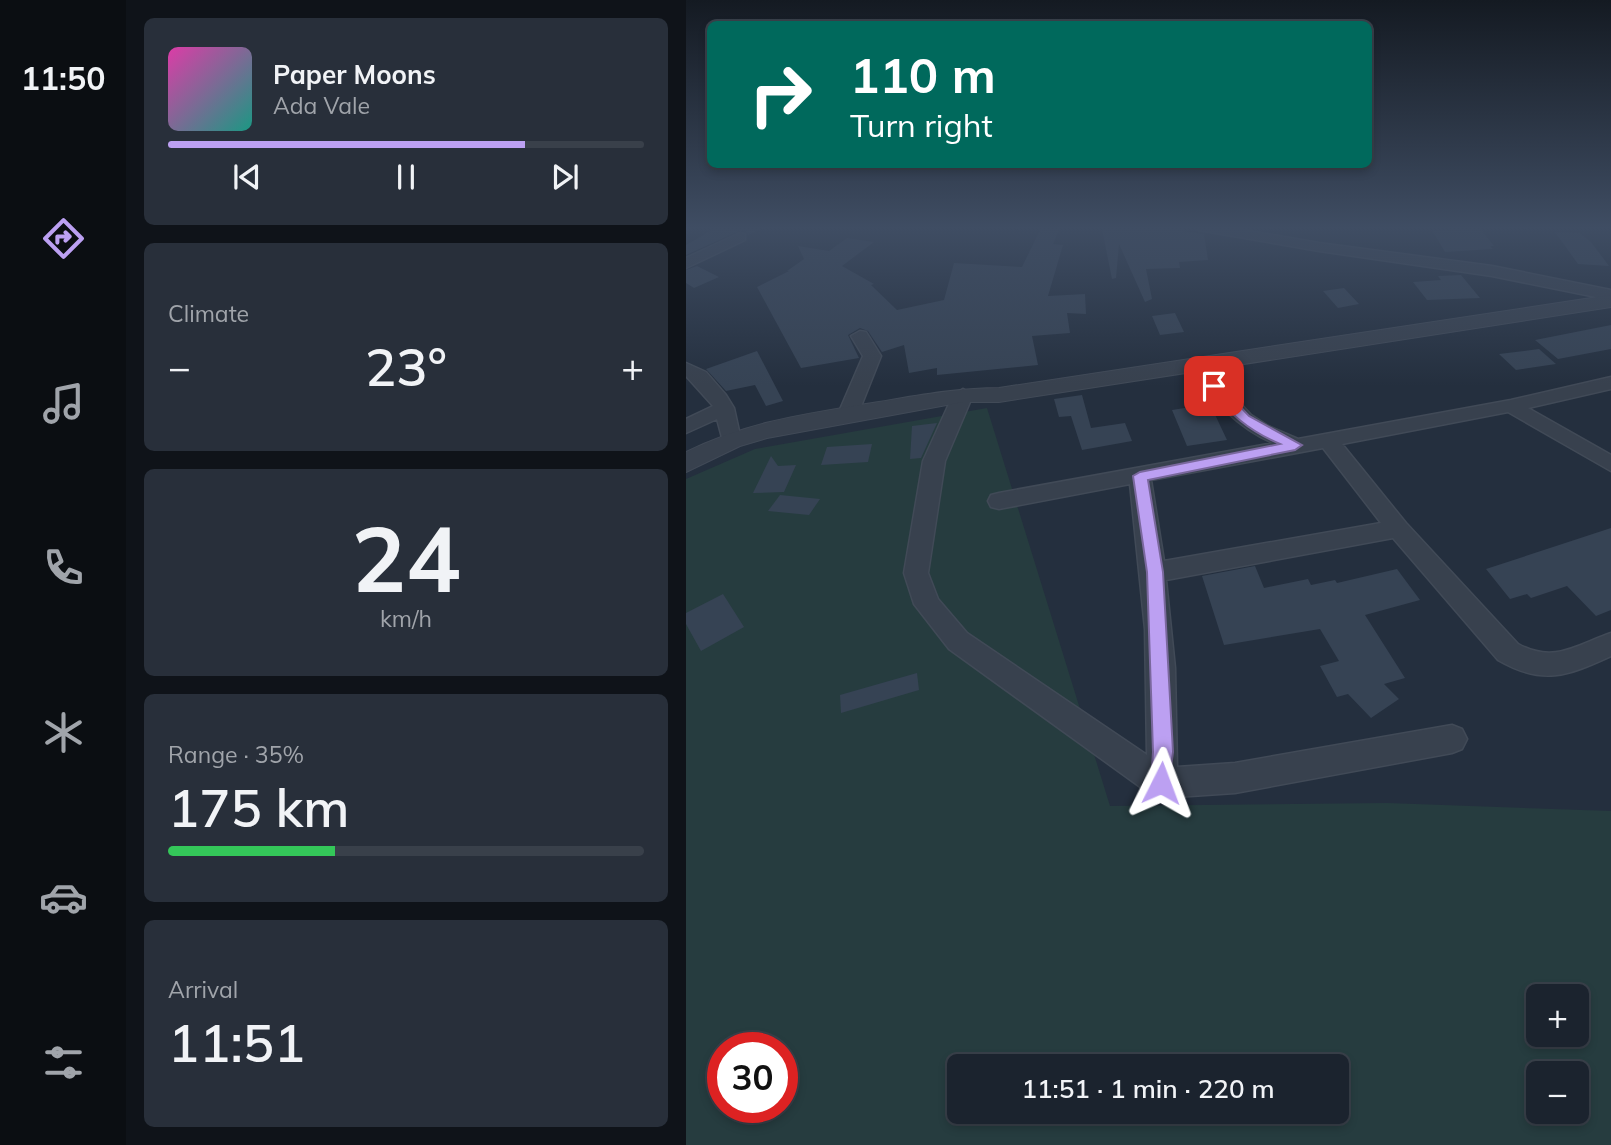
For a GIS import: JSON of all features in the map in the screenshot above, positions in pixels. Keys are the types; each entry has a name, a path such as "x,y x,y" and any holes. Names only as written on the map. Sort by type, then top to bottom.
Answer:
{"street":[{"path":"1534,279 1611,295"},
{"path":"686,463 731,440 763,430 848,414 963,395 999,395 1611,300"},
{"path":"848,414 872,356 860,336"},
{"path":"999,395 1009,389 1291,345 1308,348"},
{"path":"1195,365 1244,419 1261,431 1295,445"},
{"path":"686,368 699,376 724,408 731,440"},
{"path":"999,501 1511,406 1611,383"},
{"path":"963,395 933,461 916,573 926,604 958,641 1161,783 1235,778 1452,739"},
{"path":"1511,406 1611,464"},
{"path":"686,427 724,408"},
{"path":"1327,439 1398,529 1495,639 1524,663 1539,667 1558,666 1611,644"},
{"path":"1140,476 1155,572 1163,752 1161,783"},
{"path":"1155,572 1398,529"}],"green space":[{"path":"987,408 1110,806 1387,803 1611,811 1611,1145 686,1145 686,479 755,449"}],"building":[{"path":"686,279 713,279 694,288 686,283"},
{"path":"772,279 866,279 874,284 871,285 897,310 944,300 950,279 1053,279 1048,296 1085,294 1086,314 1067,313 1070,333 1032,336 1038,365 937,375 937,368 909,373 904,345 882,352 868,331 860,328 848,335 859,358 801,368 757,287"},
{"path":"1135,279 1148,279 1152,299 1145,302"},
{"path":"1465,279 1480,298 1427,300 1413,282"},
{"path":"1344,288 1359,304 1338,308 1323,291"},
{"path":"1175,313 1184,332 1160,335 1152,316"},
{"path":"1611,325 1611,349 1558,359 1535,340"},
{"path":"1539,349 1556,364 1516,370 1499,354"},
{"path":"757,351 783,401 766,406 755,385 726,391 706,369"},
{"path":"1082,395 1091,428 1125,423 1132,441 1082,450 1071,416 1059,417 1054,399"},
{"path":"1210,404 1227,440 1187,446 1172,410"},
{"path":"937,423 921,458 910,459 912,426"},
{"path":"872,444 868,462 821,465 827,447"},
{"path":"771,456 778,466 796,465 784,492 753,493"},
{"path":"780,495 820,499 809,515 768,511"},
{"path":"1611,528 1611,610 1596,616 1567,586 1531,598 1527,594 1510,599 1486,569"},
{"path":"1255,566 1264,588 1308,579 1311,585 1335,580 1337,583 1397,569 1420,600 1365,615 1405,678 1384,684 1399,699 1371,718 1348,694 1337,697 1320,666 1339,661 1320,629 1224,645 1202,576"},
{"path":"723,594 744,627 701,651 686,624 686,613"},
{"path":"917,673 919,690 841,713 840,695"}],"route":[{"path":"1161,783 1163,752 1155,572 1140,476 1295,445 1261,431 1244,419 1214,386"}]}
